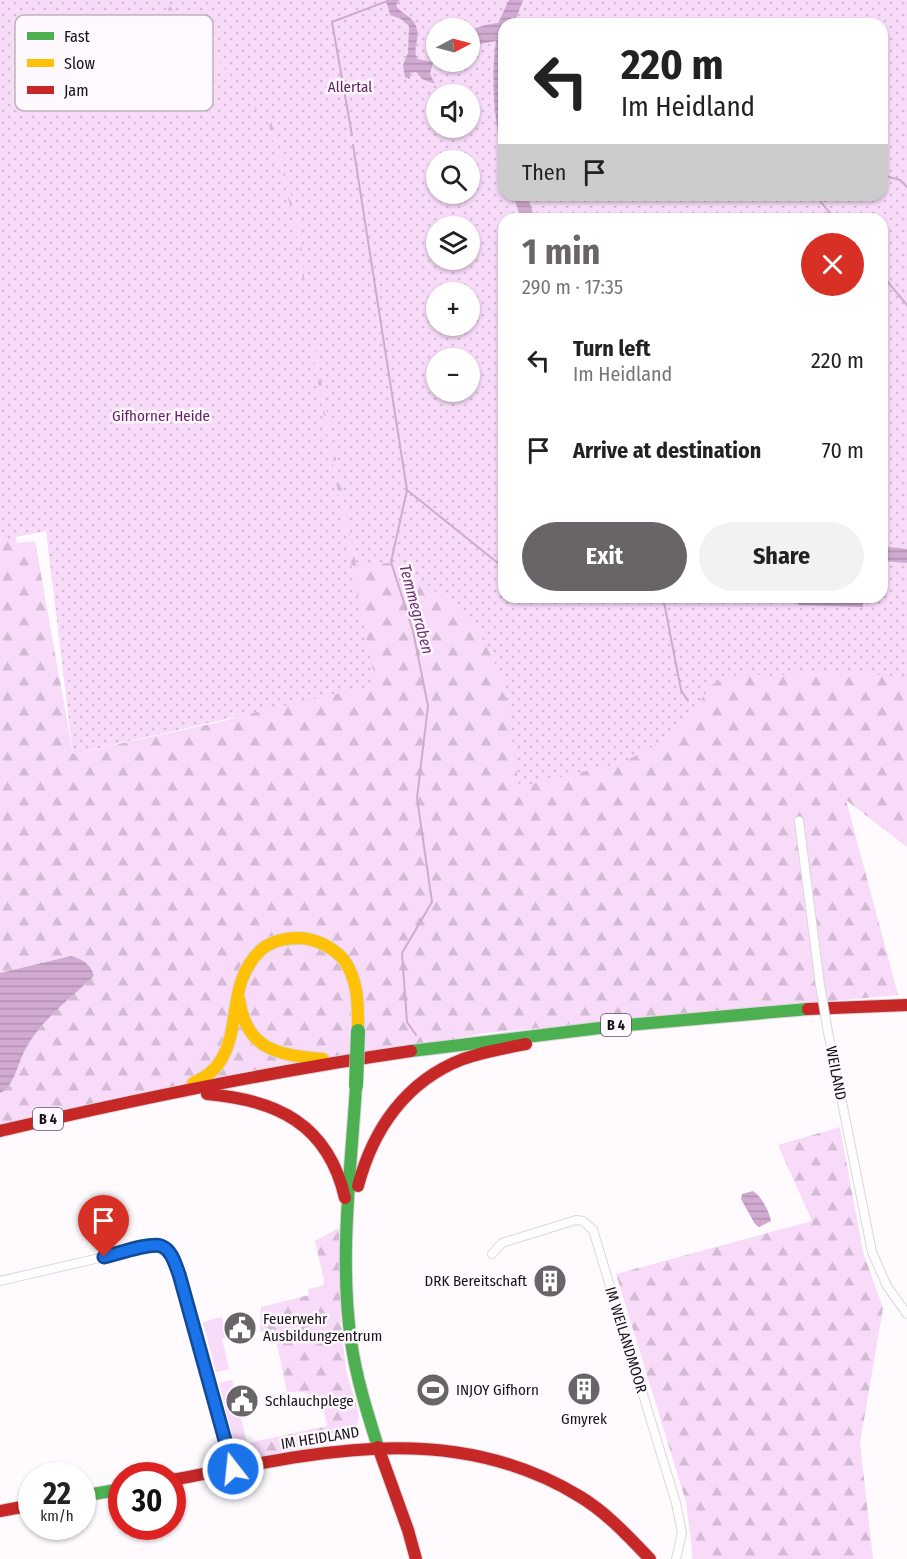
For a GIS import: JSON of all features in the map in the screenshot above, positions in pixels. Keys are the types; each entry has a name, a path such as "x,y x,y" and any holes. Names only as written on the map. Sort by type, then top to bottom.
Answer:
{"main road":[{"path":"174,1091 207,1077 219,1063 227,1044 238,984 247,964 257,953 269,944 283,939 298,938 320,943 340,956 352,975 358,1000 349,1233 349,1328 358,1377 378,1447 416,1559"},
{"path":"238,984 242,1017 248,1030 259,1043 283,1054 342,1061"},
{"name":"B 4","path":"0,1131 174,1091 433,1047 642,1023 820,1008 907,1005"},
{"name":"B 4","path":"0,1139 207,1094 444,1053 774,1020 907,1012"},
{"path":"349,1233 365,1158 375,1137 400,1103 434,1073 454,1062 529,1043"},
{"path":"207,1094 238,1096 263,1103 291,1117 318,1138 343,1183 349,1233"},
{"name":"IM HEIDLAND","path":"186,1477 356,1448 458,1450 497,1459 532,1471 559,1484 595,1507 651,1559"},
{"path":"0,1511 18,1508"}],"street":[{"name":"WEILAND","path":"799,821 820,985 872,1252 887,1286 907,1314"},
{"name":"IM WEILANDMOOR","path":"492,1254 502,1243 576,1220 583,1221 593,1230 676,1503 682,1533 676,1559"},
{"path":"0,1281 151,1246 161,1246 170,1253 179,1274 233,1469"}],"green space":[{"path":"0,0 160,0 172,15 15,15 15,111 213,111 213,63 268,122 295,224 306,299 300,230 271,121 213,55 213,15 177,15 164,0 907,0 907,677 833,671 775,676 740,674 712,684 690,716 661,742 624,762 519,787 504,682 485,643 464,613 408,571 389,563 356,565 311,328 316,373 376,685 73,754 46,531 0,540"},
{"path":"59,0 322,0 286,38 426,402 428,402 498,582 498,603 520,603 695,667 907,662 907,847 846,800 898,995 485,1033 0,1127 0,1093 9,1086 25,1050 39,1029 94,976 71,956 0,973 0,435 7,502 17,543 35,541 73,754 224,721 353,681 107,111 213,111 213,15 65,15"},
{"path":"840,1127 863,1252 883,1308 860,1443 873,1559 692,1559 686,1502 616,1274 812,1221 778,1145"},
{"path":"339,1228 341,1324 346,1370 359,1415 357,1428 352,1439 246,1459 235,1446 327,1426 322,1402 302,1392 287,1393 274,1329 260,1332 261,1307 309,1295 308,1289 325,1285 315,1241"},
{"path":"222,1317 227,1338 222,1339 229,1369 216,1372 203,1322"},
{"path":"232,1380 239,1408 235,1410 237,1418 241,1418 247,1443 235,1446 219,1383"}],"shaded area":[{"path":"386,0 399,0 396,6 409,17 417,30 415,51 417,59 426,61 426,72 430,72 435,84 422,79 416,72 410,73 410,79 405,77 403,65 408,53 409,26 401,19 390,15"},
{"path":"509,0 523,0 516,18 500,18"},
{"path":"498,23 498,134 493,73 496,41 480,44 480,27"},
{"path":"515,201 529,201 533,213 519,213"},
{"path":"888,547 907,549 907,563 888,561"},
{"path":"798,603 863,603 863,607 798,605"},
{"path":"71,956 86,963 94,976 56,1010 39,1029 25,1050 9,1086 0,1093 0,973"},
{"path":"753,1191 765,1204 771,1221 759,1227 741,1199 742,1194"}],"waterway":[{"name":"Temmegraben","path":"352,135 332,22 390,0"},
{"name":"Temmegraben","path":"353,145 407,490 391,562 413,631 428,706 417,798 432,902 402,953 407,1022 416,1035"},
{"path":"888,177 900,180 907,187"},
{"path":"820,201 830,213"},
{"path":"888,282 907,305"},
{"path":"407,490 498,563"},
{"path":"664,603 681,690 688,701"}],"traffic: fast":[{"path":"411,1051 616,1026 808,1009"},
{"path":"356,1086 358,1031"},
{"path":"356,1086 347,1214 346,1278 351,1341 356,1368 378,1447"},
{"path":"96,1494 108,1491"}],"traffic: slow":[{"path":"193,1083 209,1074 221,1060 231,1033 243,976 250,962 269,944 300,938 324,945 340,955 349,968 355,985 358,1031"},
{"path":"239,999 249,1029 267,1047 278,1052 323,1059"}],"traffic: jam":[{"path":"808,1009 907,1005"},
{"path":"358,1186 364,1165 383,1127 395,1109 425,1080 463,1059 526,1044"},
{"path":"0,1131 205,1086 411,1051"},
{"path":"207,1094 256,1102 296,1121 312,1134 326,1151 337,1173 345,1198"},
{"path":"378,1447 416,1559"},
{"path":"186,1477 276,1460 379,1449 430,1449 480,1457 530,1472 579,1496 608,1517 650,1559"},
{"path":"0,1511 18,1508"}],"place":[{"name":"DRK Bereitschaft","path":"550,1281"},
{"name":"Feuerwehr Ausbildungzentrum","path":"240,1328"},
{"name":"Gmyrek","path":"584,1389"},
{"name":"INJOY Gifhorn","path":"433,1390"},
{"name":"Schlauchplege","path":"242,1401"}],"route":[{"path":"104,1257 151,1246 161,1246 170,1253 179,1274 233,1469"}],"park label":[{"name":"Allertal","path":"350,87"},
{"name":"Gifhorner Heide","path":"161,416"}]}
